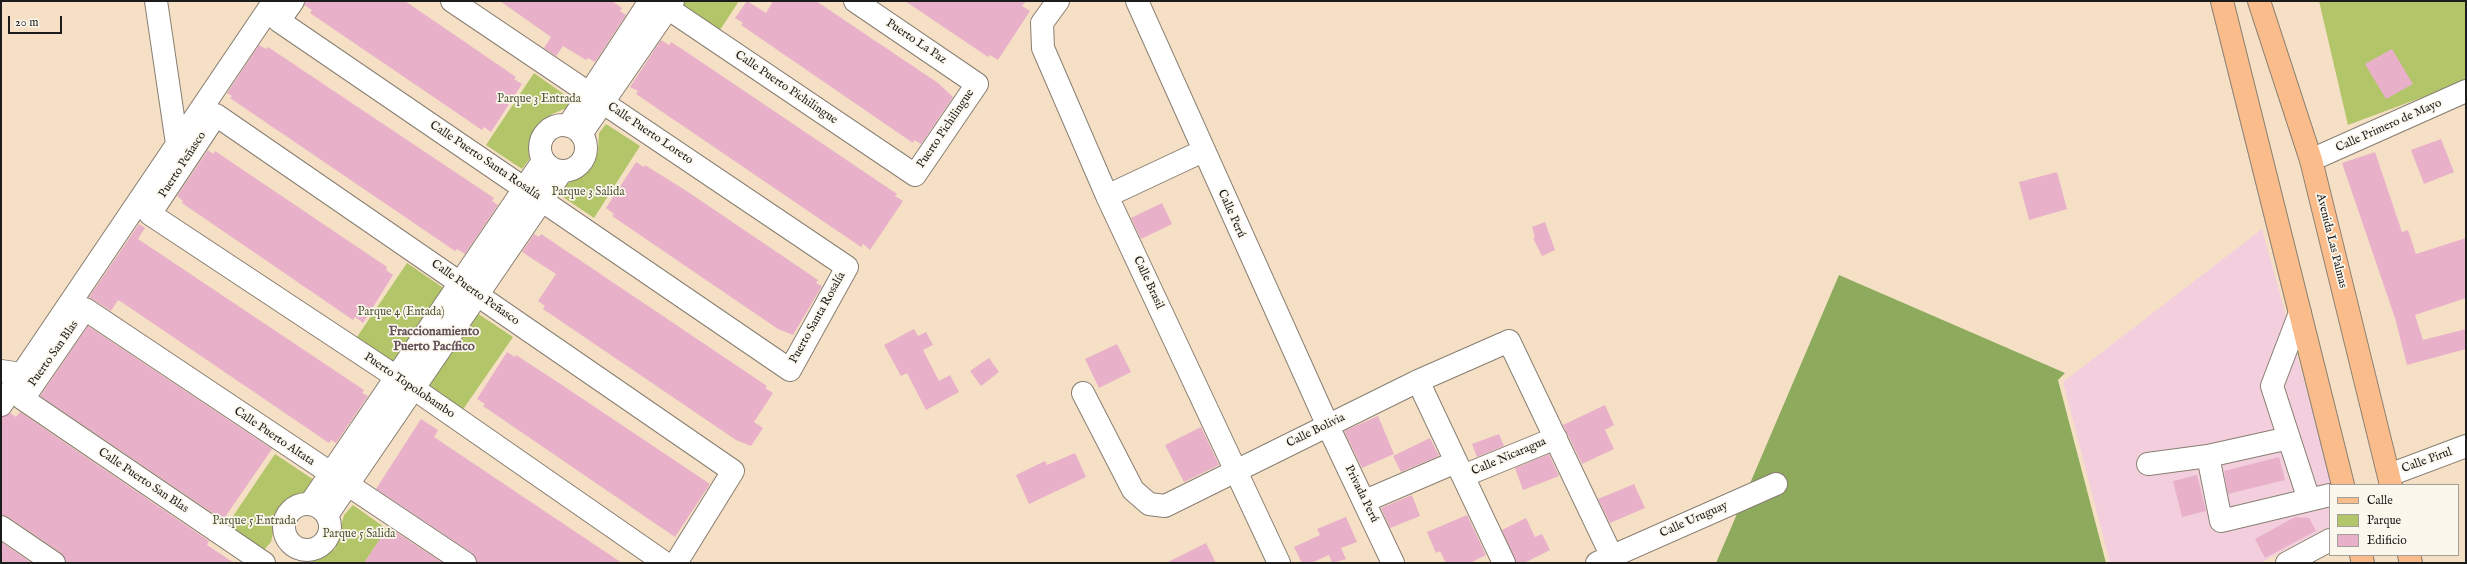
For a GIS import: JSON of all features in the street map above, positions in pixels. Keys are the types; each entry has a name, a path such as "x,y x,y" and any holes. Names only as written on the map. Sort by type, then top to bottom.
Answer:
{"main road":[{"path":"2222,1 2343,484"},
{"name":"Avenida Las Palmas","path":"2259,1 2311,160 2390,480"}],"street":[{"path":"156,1 177,144"},
{"path":"1,405 11,372 276,11 293,1"},
{"name":"Calle Puerto Loreto","path":"452,1 847,267"},
{"name":"Puerto La Paz","path":"855,1 977,84"},
{"name":"Calle Brasil","path":"1058,1 1042,23 1043,48 1108,196 1235,472 1279,563"},
{"name":"Calle Perú","path":"1137,1 1203,151 1328,426"},
{"path":"574,130 662,3"},
{"name":"Calle Puerto Pichilingue","path":"662,3 915,175"},
{"name":"Calle Puerto Santa Rosalía","path":"276,11 524,189 790,370"},
{"name":"Puerto Pichilingue","path":"915,175 977,84"},
{"name":"Calle Primero de Mayo","path":"2311,160 2466,91"},
{"name":"Puerto Peñasco","path":"150,214 216,115"},
{"name":"Calle Puerto Peñasco","path":"216,115 733,471 676,563"},
{"path":"553,166 540,148 545,134 552,128 574,130"},
{"path":"318,510 405,382 461,283 524,189 553,166 573,168 584,157 586,149 574,130"},
{"path":"1108,196 1203,151"},
{"path":"405,382 478,295 542,200 553,166"},
{"name":"Puerto Topolobambo","path":"150,214 405,382 665,563"},
{"name":"Puerto Santa Rosalía","path":"790,370 847,267"},
{"name":"Puerto San Blas","path":"23,399 85,309"},
{"name":"Calle Puerto Altata","path":"85,309 464,563"},
{"path":"2300,313 2272,386 2309,500"},
{"name":"Calle Bolivia","path":"1083,393 1133,490 1149,504 1165,506 1418,381 1509,341 1540,404"},
{"path":"1418,381 1504,563"},
{"name":"Calle Puerto San Blas","path":"23,399 264,563"},
{"name":"Calle Uruguay","path":"1540,404 1608,561 1776,484"},
{"name":"Privada Perú","path":"1328,426 1365,501 1393,563"},
{"name":"Calle Nicaragua","path":"1365,501 1556,438"},
{"path":"2148,464 2208,456 2289,438"},
{"name":"Calle Pirul","path":"2390,480 2466,446"},
{"path":"2208,456 2221,521 2329,495"},
{"path":"294,551 284,527 289,513 295,508 318,510"},
{"path":"272,563 294,551 316,548 323,543 330,529 318,510"},
{"path":"1,527 54,563"},
{"path":"2287,563 2329,541"}],"shaded area":[{"path":"2262,229 2333,484 2329,484 2329,528 2260,563 2110,563 2063,382"}],"green space":[{"path":"683,1 739,1 720,30 681,4"},
{"path":"2319,1 2466,1 2466,81 2348,125"},
{"name":"Parque 3 Entrada","path":"534,73 572,100 567,108 552,114 539,124 530,143 530,158 522,169 486,145"},
{"name":"Parque 3 Salida","path":"606,124 640,146 594,218 557,193 564,185 579,178 591,168 598,152 599,133"},
{"name":"Parque 4 (Entada)","path":"407,263 445,289 395,363 357,337"},
{"path":"1839,275 2065,373 2058,380 2106,563 1716,563"},
{"path":"474,311 513,337 462,411 424,385"},
{"name":"Parque 5 Entrada","path":"275,454 314,480 307,491 279,507 271,542 262,552 225,528"},
{"name":"Parque 5 Salida","path":"353,505 387,529 364,563 308,563 335,549 344,515"}],"building":[{"path":"305,1 405,1 516,77 514,79 522,84 491,132 484,127 482,130 310,13 312,10 304,5"},
{"path":"500,1 612,1 622,8 620,11 626,15 595,62 588,58 586,60 563,46 556,56 544,48 551,37"},
{"path":"747,1 766,13 773,1 816,1 938,83 953,97 921,144 914,140 913,143 741,25 743,23 735,18"},
{"path":"905,1 1026,1 1022,6 1030,11 998,60 990,55 988,57"},
{"path":"661,40 669,45 671,42 688,53 897,194 895,196 903,201 870,250 863,244 861,247 636,94 638,91 630,87"},
{"path":"259,45 266,49 268,47 494,198 492,201 498,205 465,254 457,249 455,251 230,98 232,96 227,93"},
{"path":"2392,49 2413,84 2386,99 2365,64"},
{"path":"2441,139 2454,172 2424,184 2411,150"},
{"path":"208,150 213,154 215,151 387,267 386,270 393,275 363,323 355,317 353,320 182,203 183,201 177,196"},
{"path":"2375,152 2402,232 2408,230 2416,254 2466,238 2466,298 2415,315 2423,340 2466,329 2466,349 2407,365 2395,318 2342,163"},
{"path":"636,162 644,167 645,165 688,192 818,280 816,283 822,286 793,335 778,329 612,216 614,214 606,208"},
{"path":"2057,172 2067,209 2029,220 2019,182"},
{"path":"1162,203 1172,224 1141,239 1131,218"},
{"path":"1545,222 1555,250 1542,256 1533,238 1535,237 1532,227"},
{"path":"139,224 145,228 138,239 364,390 362,393 368,396 336,443 331,440 329,443 118,300 111,311 89,297"},
{"path":"534,234 539,237 541,234 767,386 765,388 773,393 754,422 763,428 751,446 736,440 543,309 545,306 538,301 556,274 522,252"},
{"path":"88,326 272,449 223,520 40,396"},
{"path":"914,329 918,336 926,332 933,345 923,350 939,381 950,375 959,392 926,410 907,373 901,376 884,345"},
{"path":"1117,344 1131,372 1099,388 1085,359"},
{"path":"507,352 515,357 516,355 710,484 675,537 483,406 485,404 477,399"},
{"path":"989,358 999,372 981,386 970,371"},
{"path":"1605,405 1614,425 1605,430 1614,449 1582,464 1563,425"},
{"path":"20,412 209,541 207,545 234,563 66,563 61,553 8,517 1,515 1,417 10,413 16,417"},
{"path":"1378,416 1394,454 1362,468 1344,431"},
{"path":"421,419 438,430 434,437 622,563 477,563 472,553 376,489"},
{"path":"1201,427 1219,465 1184,482 1165,445"},
{"path":"1499,434 1504,446 1477,457 1472,444"},
{"path":"1430,438 1439,456 1401,472 1393,456"},
{"path":"1075,453 1086,477 1029,504 1016,475 1045,461 1047,465"},
{"path":"1549,454 1559,476 1523,490 1515,468"},
{"path":"2279,457 2285,480 2228,494 2224,471"},
{"path":"2197,475 2206,511 2182,517 2173,481"},
{"path":"1634,484 1645,508 1610,523 1598,499"},
{"path":"1412,495 1420,516 1390,528 1381,508"},
{"path":"1467,515 1486,555 1470,563 1446,563 1440,551 1436,553 1427,532"},
{"path":"1346,517 1357,542 1341,548 1346,559 1332,563 1329,555 1311,563 1302,563 1294,547 1320,535 1317,529"},
{"path":"2295,517 2309,518 2316,531 2265,558 2255,539"},
{"path":"1526,518 1535,537 1542,534 1550,550 1524,563 1516,563 1502,530"},
{"path":"388,527 443,563 364,563"},
{"path":"1,542 32,563 1,563"},
{"path":"1206,543 1216,563 1166,563"}],"district":[{"name":"Fraccionamiento Puerto Pacífico","path":"434,340"}]}
